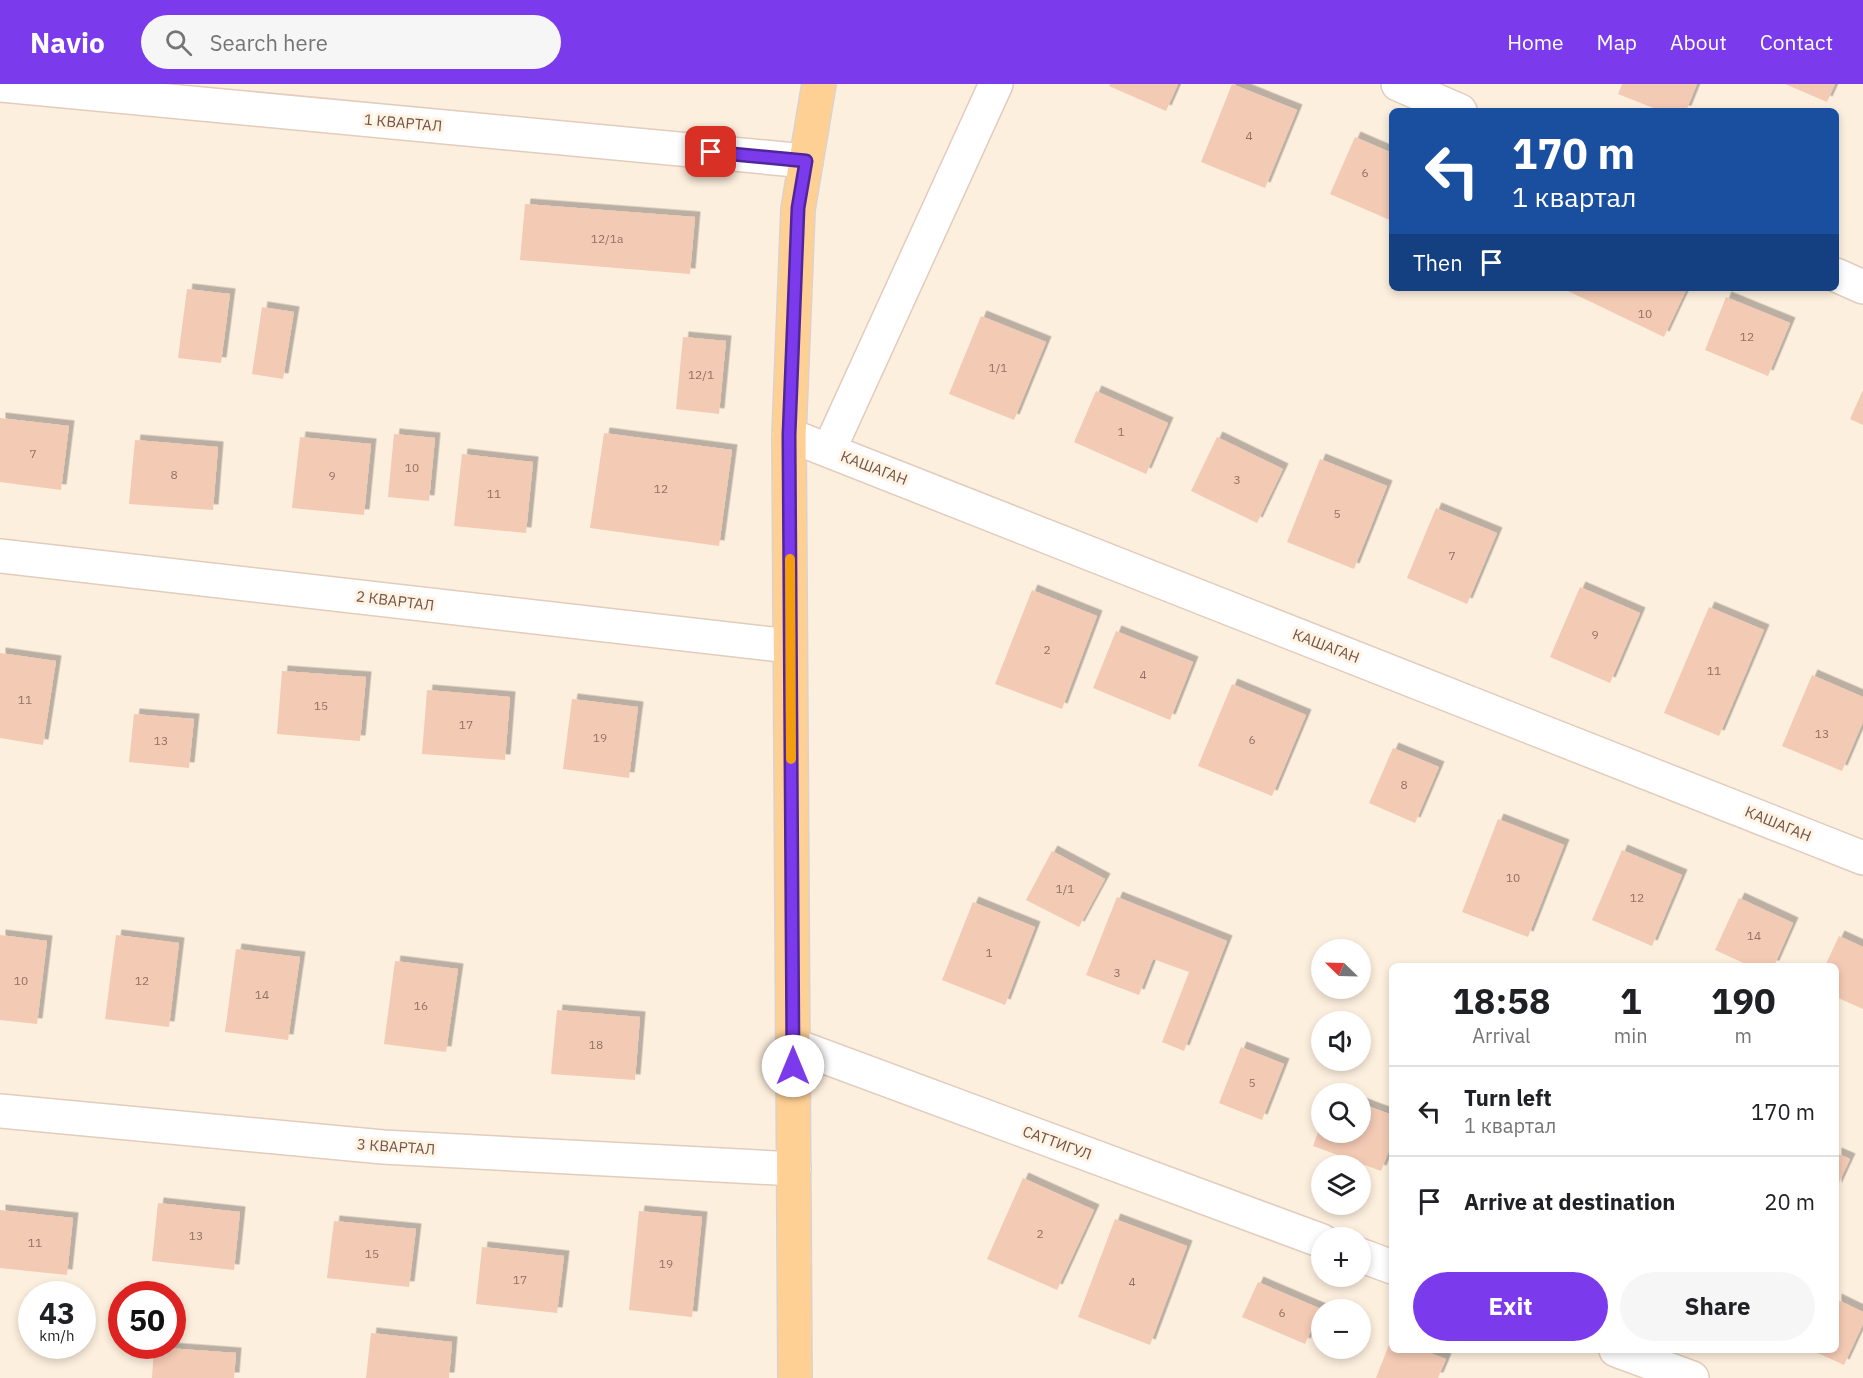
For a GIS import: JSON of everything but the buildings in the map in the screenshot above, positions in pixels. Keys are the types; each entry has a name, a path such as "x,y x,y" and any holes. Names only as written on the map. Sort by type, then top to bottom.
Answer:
{"main road":[{"path":"795,1378 789,435 798,208 819,84"}],"street":[{"path":"829,450 996,84"},
{"path":"1398,84 1453,108"},
{"name":"1 КВАРТАЛ","path":"0,86 806,161"},
{"path":"1839,276 1863,287"},
{"name":"КАШАГАН","path":"789,435 1863,858"},
{"name":"2 КВАРТАЛ","path":"0,556 790,646"},
{"name":"САТТИГУЛ","path":"793,1045 1311,1237"},
{"name":"3 КВАРТАЛ","path":"0,1111 383,1147 794,1169"},
{"path":"1371,1259 1389,1266"},
{"path":"1624,1353 1692,1378"}],"slow traffic":[{"path":"790,559 791,759"}],"route":[{"path":"711,152 806,161 798,208 789,435 793,1066"}]}
